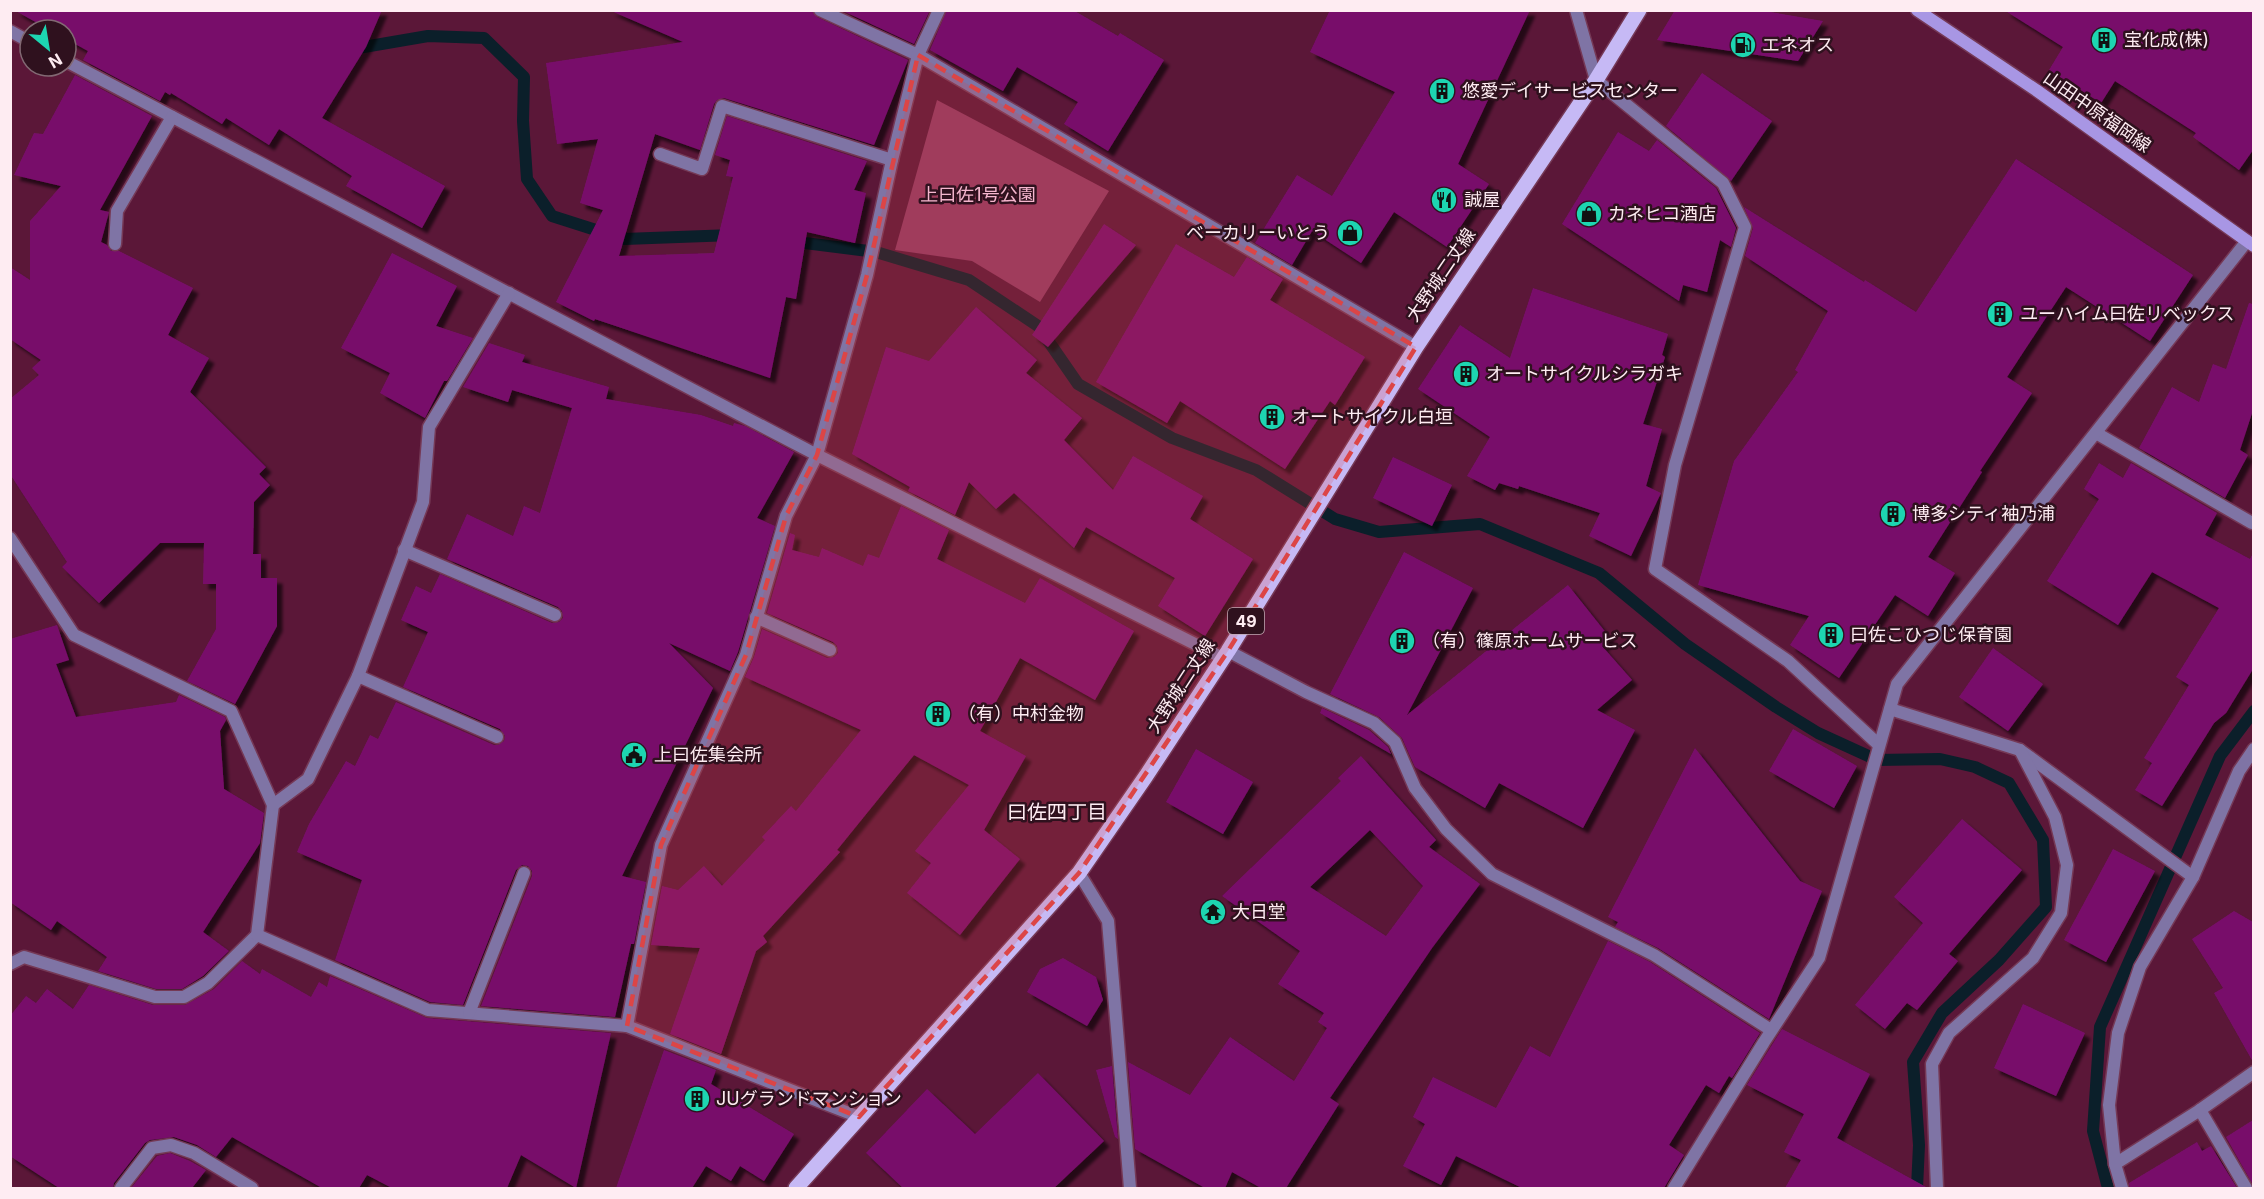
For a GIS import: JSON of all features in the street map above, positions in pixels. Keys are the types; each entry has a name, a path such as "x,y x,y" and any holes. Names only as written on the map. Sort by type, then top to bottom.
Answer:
{"main road":[{"name":"大野城二丈線","path":"796,1188 1079,873 1225,655 1416,347 1596,80 1639,10"},
{"name":"山田中原福岡線","path":"1917,10 2036,90 2250,243"}],"street":[{"path":"820,10 918,55 1416,347"},
{"path":"627,1026 661,845 746,655 786,516 817,455 875,244 892,160 918,55 939,10"},
{"path":"1576,10 1596,80 1723,183 1745,227 1675,465 1655,569 1788,661 1880,745"},
{"path":"78,67 817,455 1225,655 1374,723 1395,742 1415,788 1446,829 1492,874 1654,956 1772,1030"},
{"path":"660,154 702,170 722,106 892,160"},
{"path":"115,244 117,211 172,117"},
{"path":"1674,1188 1819,958 1897,684 2250,243"},
{"path":"273,805 308,779 358,676 423,502 429,427 509,293"},
{"path":"2096,433 2252,523"},
{"path":"10,538 74,635 231,711 273,805 257,935 208,983 184,997 154,997 24,957 10,964"},
{"path":"404,550 555,615"},
{"path":"756,617 830,650"},
{"path":"358,676 497,737"},
{"path":"1890,709 2020,750 2193,877"},
{"path":"2122,1188 2115,1164 2109,1105 2118,1033 2140,967 2193,877 2239,771 2253,748"},
{"path":"1937,1188 1932,1064 1949,1033 2033,958 2061,913 2067,865 2055,817 2020,750"},
{"path":"469,1013 524,873"},
{"path":"1079,873 1108,921 1130,1188"},
{"path":"257,935 428,1010 627,1026 859,1117"},
{"path":"2115,1164 2200,1110 2253,1072"},
{"path":"2200,1110 2246,1188"},
{"path":"122,1188 152,1148 171,1145 194,1154 252,1188"}],"highlighted area":[{"path":"918,55 1416,347 1228,651 1079,873 859,1117 627,1026 661,845 746,655 786,516 817,455 867,275"}],"green space":[{"name":"上曰佐1号公園","path":"937,100 1109,191 1040,302 972,261 895,250"}],"building":[{"path":"14,10 382,10 366,47 322,118 445,186 422,228 346,186 352,176 279,129 269,145 226,118 222,124 171,93 170,95 165,92 160,101 83,60 88,51 78,46 78,18 28,18"},
{"path":"609,10 812,10 817,17 908,60 874,145 724,98 717,100 714,104 700,150 655,134 619,256 714,253 733,177 726,176 730,160 715,155 727,116 867,161 854,190 866,193 855,243 807,232 796,299 786,297 770,378 595,319 594,321 556,302 603,210 580,203 598,139 557,144 546,63 683,42"},
{"path":"841,10 930,10 914,44"},
{"path":"947,10 1073,10 1118,36 1120,33 1164,60 1108,151 1064,124 1078,102 1017,67 1003,91 930,50"},
{"path":"1330,10 1530,10 1458,164 1489,184 1447,247 1394,212 1361,263 1312,231 1292,265 1255,243 1297,175 1332,196 1395,92 1310,52"},
{"path":"1675,10 1759,10 1823,21 1798,61 1657,40"},
{"path":"2004,10 2253,10 2253,150 2239,170 2193,137 2196,133 2115,81 2101,103 2049,70 2063,47"},
{"path":"1702,73 1772,121 1731,181 1666,126"},
{"path":"78,77 152,116 100,210 109,212 101,242 111,251 119,251 193,288 168,335 209,358 190,392 266,467 259,474 270,485 254,502 253,554 261,554 261,578 277,578 277,626 235,704 187,681 216,629 216,584 203,584 204,543 160,543 99,603 62,567 67,562 10,474 10,399 39,375 32,368 41,360 10,339 10,267 30,280 30,221 61,186 14,175 34,133 43,134 73,78"},
{"path":"1618,132 1649,151 1657,140 1716,188 1736,228 1731,247 1720,240 1707,292 1683,285 1679,301 1562,224"},
{"path":"2016,159 2193,275 2150,341 2066,287 2007,377 2032,393 1980,471 1982,472 1928,557 1955,573 1928,616 1895,595 1839,678 1790,645 1809,616 1698,585 1734,461 1798,372 1795,370 1828,311 1745,256 1753,228 1744,207 1916,312"},
{"path":"1104,224 1136,245 1048,347 1032,335"},
{"path":"1176,244 1234,277 1247,257 1283,279 1270,300 1365,357 1335,405 1330,401 1285,469 1180,401 1167,423 1096,382"},
{"path":"392,253 457,286 436,326 473,338 447,381 444,381 425,418 380,393 390,373 341,348"},
{"path":"1533,288 1668,334 1662,355 1665,357 1643,424 1662,429 1646,486 1661,493 1631,556 1589,536 1600,513 1519,486 1518,489 1499,483 1495,490 1467,476 1490,437 1418,389 1460,325 1510,358"},
{"path":"2249,303 2253,304 2253,410 2240,450 2248,455 2225,498 2139,448 2172,387 2199,402 2213,364 2226,369"},
{"path":"976,307 1037,360 1026,373 1082,418 1064,440 1113,490 1133,456 1203,496 1190,519 1253,559 1205,636 1158,606 1175,578 1086,527 1074,548 1014,493 996,509 969,482 955,515 908,491 910,487 852,454 886,347 929,361"},
{"path":"489,343 525,355 522,362 609,387 606,399 701,415 733,426 734,423 745,426 794,452 757,518 775,526 738,652 730,671 669,643 713,688 622,876 646,882 634,944 631,944 615,1017 481,1006 532,876 532,871 528,866 522,865 516,870 463,1005 430,1002 335,960 362,880 297,852 309,824 346,761 355,766 370,735 378,739 396,702 494,745 504,741 505,736 500,729 403,687 428,632 401,620 416,586 431,593 440,574 552,623 559,622 563,618 562,611 558,607 447,559 467,514 513,536 524,506 540,513 572,408 512,390 508,402 463,387"},
{"path":"1393,457 1452,485 1432,526 1373,498"},
{"path":"2099,463 2123,478 2131,463 2217,513 2205,535 2250,559 2253,553 2253,669 2226,713 2214,723 2162,806 2135,790 2152,763 2144,758 2189,685 2176,677 2219,608 2152,572 2118,625 2047,581 2099,499 2084,489"},
{"path":"901,506 949,530 937,559 1025,603 1040,578 1134,631 1095,700 1020,658 980,731 1026,756 984,830 1020,859 960,935 907,893 931,863 915,851 969,785 914,755 837,850 840,852 763,936 767,942 756,951 721,1054 670,1034 700,948 651,945 662,886 678,890 704,866 722,886 765,840 762,837 791,806 796,811 861,730 745,677 754,657 762,629 827,658 834,657 838,653 837,646 833,642 767,613 790,533 795,535 792,550 819,557 822,548 863,566 868,554 879,558"},
{"path":"1404,552 1473,588 1407,715 1568,585 1611,639 1602,646 1632,680 1597,710 1635,730 1583,828 1499,783 1485,808 1415,767 1402,738 1379,717 1330,694"},
{"path":"57,625 69,660 56,664 76,717 176,702 179,695 225,717 226,720 220,731 224,789 264,813 260,843 203,932 229,951 203,976 182,989 156,989 98,971 107,957 57,921 51,930 10,902 10,639"},
{"path":"1993,648 2043,684 2008,731 1959,697"},
{"path":"1322,708 1369,730 1388,747 1391,754 1320,713"},
{"path":"1793,729 1857,766 1834,808 1769,771"},
{"path":"1695,748 1800,881 1822,891 1769,1019 1658,948 1615,927 1618,922 1608,917"},
{"path":"1196,749 1253,782 1223,834 1166,802"},
{"path":"1361,756 1436,840 1429,847 1480,884 1432,948 1330,1098 1339,1104 1286,1188 1261,1188 1232,1172 1225,1188 1205,1188 1135,1149 1128,1062 1190,1095 1230,1037 1294,1081 1327,1028 1318,1022 1324,1013 1278,984 1300,951 1222,896 1341,781 1338,778","holes":["1370,830 1423,886 1386,936 1310,887"]},
{"path":"1962,819 2022,870 1949,954 1958,961 1917,1010 1907,1003 1885,1029 1855,1005 1923,923 1894,897"},
{"path":"2113,849 2155,871 2106,962 2064,940"},
{"path":"2234,911 2253,922 2253,1062 2214,993 2223,988 2192,939"},
{"path":"1608,941 1650,962 1760,1033 1732,1078 1729,1076 1719,1093 1706,1085 1669,1145 1684,1155 1664,1188 1522,1188 1456,1156 1441,1185 1403,1166 1425,1124 1413,1117 1433,1077 1496,1108 1530,1046 1550,1057"},
{"path":"1063,958 1096,977 1103,1000 1087,1026 1027,992 1040,969"},
{"path":"242,961 260,974 262,969 311,997 319,982 327,987 330,976 427,1018 611,1033 576,1188 521,1155 507,1188 392,1188 367,1175 359,1188 322,1188 232,1137 216,1157 197,1145 174,1137 150,1140 145,1143 114,1183 113,1188 59,1188 10,1156 10,1016 26,996 36,1003 47,989 73,1009 89,985 153,1005 185,1005 214,989"},
{"path":"2023,1004 2085,1033 2056,1096 1994,1068"},
{"path":"1782,1029 1870,1074 1837,1138 1928,1188 1785,1188 1801,1160 1784,1152 1804,1114 1747,1085"},
{"name":"JUグランドマンション","path":"664,1050 716,1070 711,1084 794,1134 764,1181 740,1166 731,1181 706,1166 692,1188 616,1188"},
{"path":"1112,1066 1118,1139 1115,1137 1096,1070"},
{"path":"1038,1073 1104,1141 1054,1188 903,1188 866,1153 927,1089 975,1134"},
{"path":"2253,1120 2253,1185 2226,1137"},
{"path":"2197,1142 2202,1151 2211,1146 2237,1188 2130,1188 2129,1183"},
{"path":"170,1153 206,1170 192,1188 131,1188 157,1156"}],"waterway":[{"path":"350,47 358,48 428,36 484,38 524,77 523,121 527,179 552,216 624,239 733,235"},
{"path":"789,241 876,252 969,280 1038,326 1078,384 1172,438 1256,470 1335,519 1379,532 1480,524 1599,573 1685,644 1818,733 1877,760 1940,759 1975,767 2009,783 2043,840 2046,907 1999,960 1942,1013 1913,1062 1919,1145 1917,1188"},
{"path":"2108,1188 2093,1131 2100,1027 2220,756 2254,711"}],"place":[{"name":"宝化成(株)","path":"2104,40"},
{"name":"エネオス","path":"1743,45"},
{"name":"悠愛デイサービスセンター","path":"1442,91"},
{"name":"誠屋","path":"1444,200"},
{"name":"カネヒコ酒店","path":"1589,214"},
{"name":"ベーカリーいとう","path":"1350,233"},
{"name":"ユーハイム曰佐リベックス","path":"2000,314"},
{"name":"オートサイクルシラガキ","path":"1466,374"},
{"name":"オートサイクル白垣","path":"1272,417"},
{"name":"博多シティ袖乃浦","path":"1893,514"},
{"name":"曰佐こひつじ保育園","path":"1831,635"},
{"name":"（有）篠原ホームサービス","path":"1402,641"},
{"name":"（有）中村金物","path":"938,714"},
{"name":"上曰佐集会所","path":"634,755"},
{"name":"大日堂","path":"1213,912"},
{"name":"JUグランドマンション","path":"697,1099"}],"district":[{"name":"曰佐四丁目","path":"1057,812"}]}
